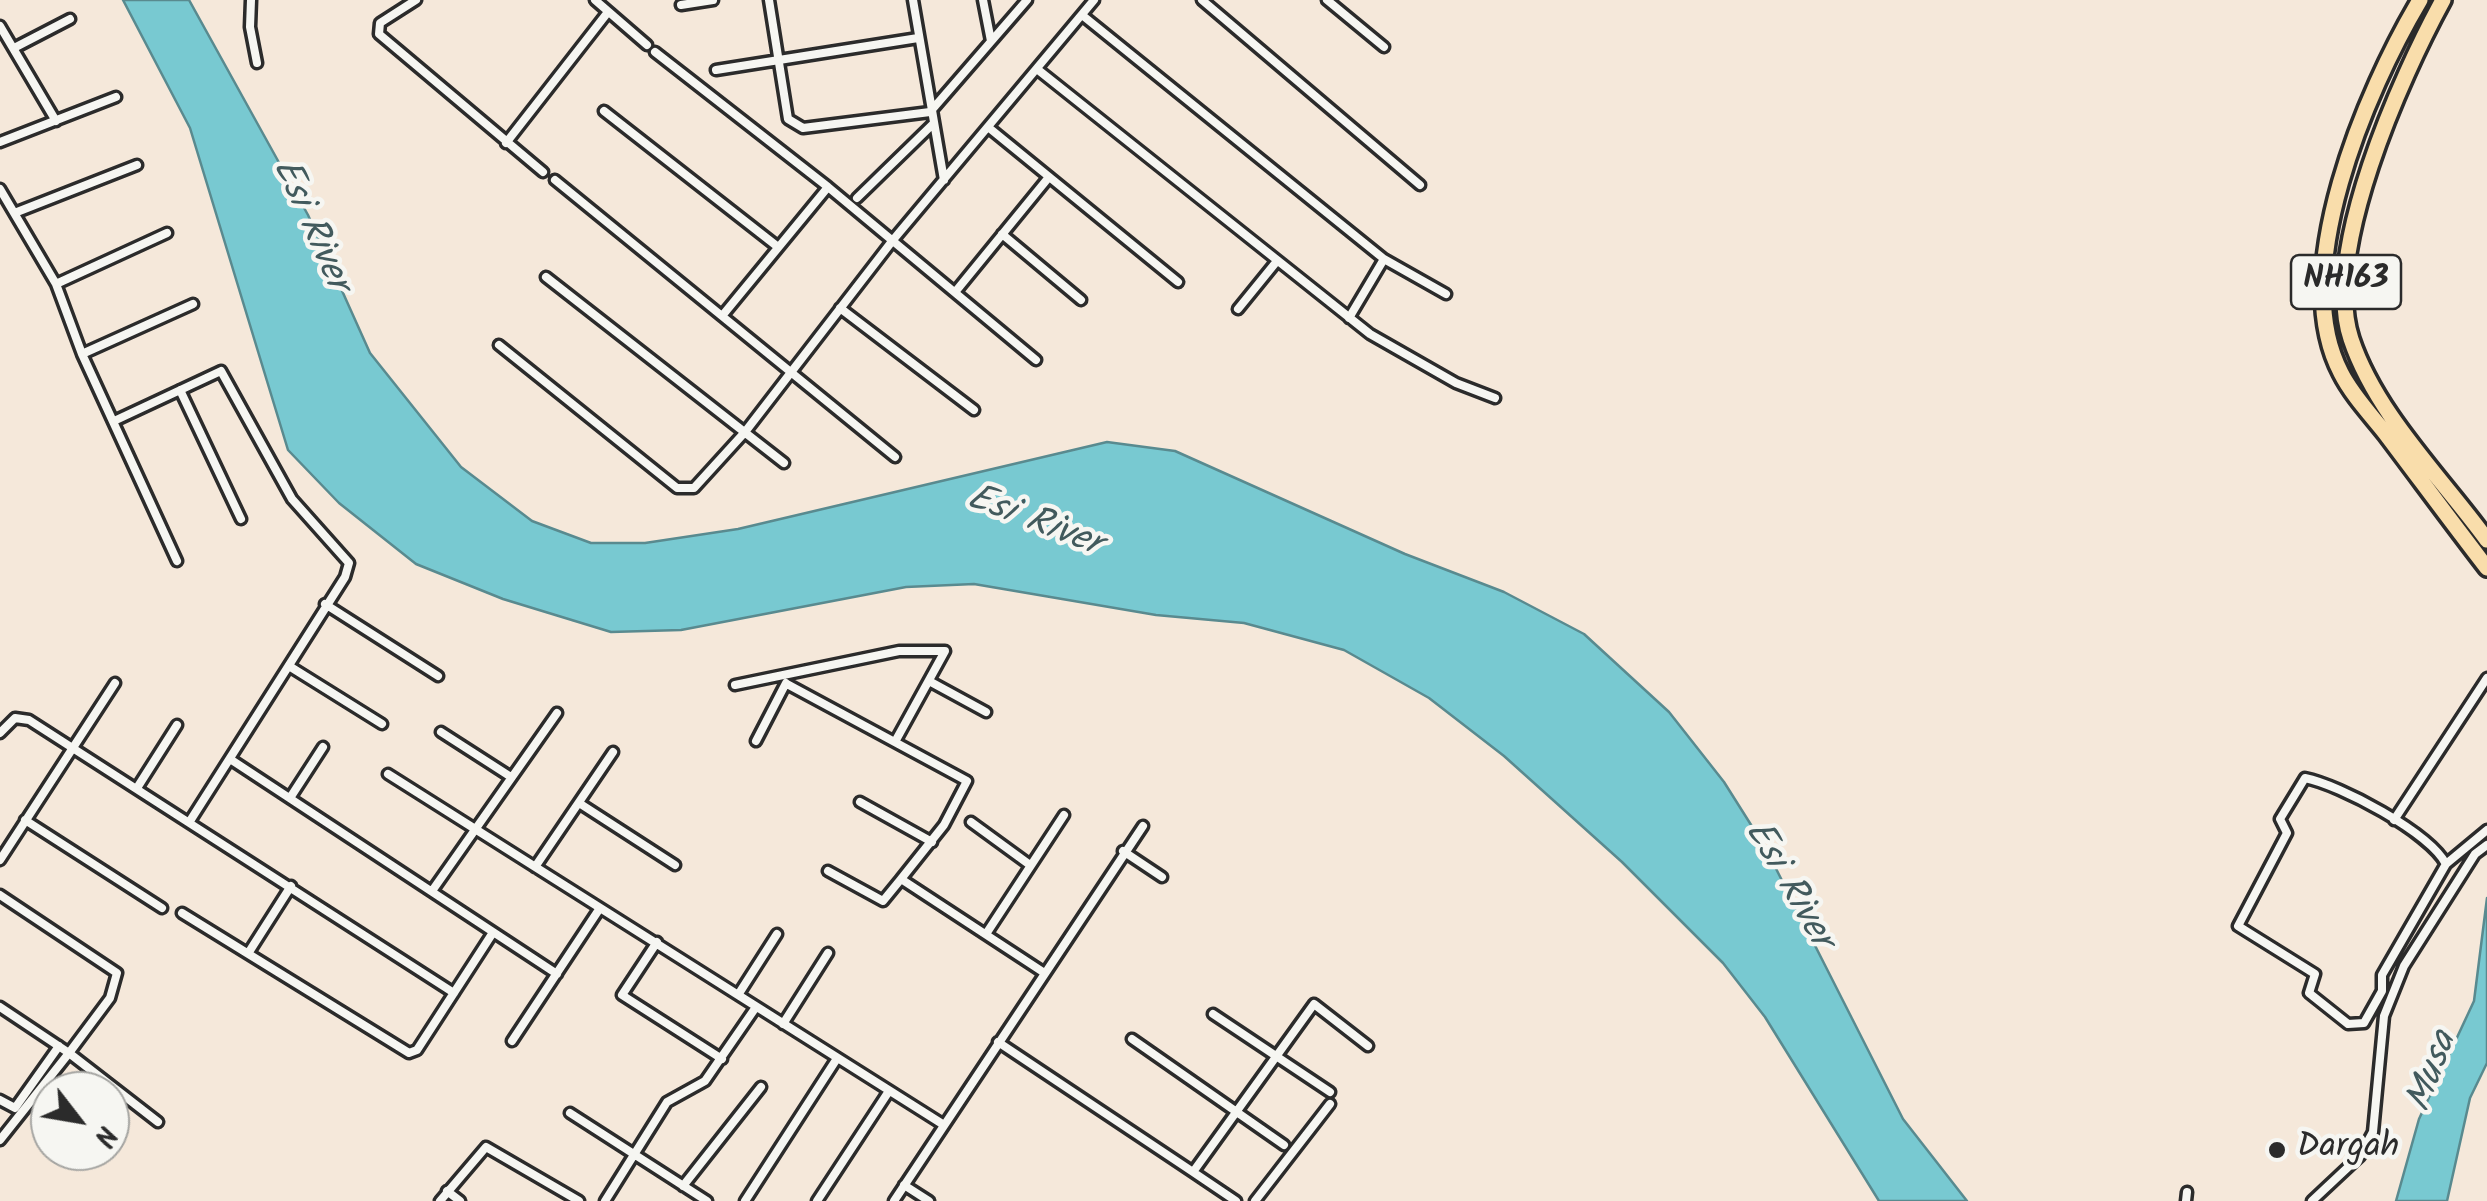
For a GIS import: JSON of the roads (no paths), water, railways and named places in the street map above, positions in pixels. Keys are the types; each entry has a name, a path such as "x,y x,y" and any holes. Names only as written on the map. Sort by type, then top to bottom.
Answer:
{"highway":[{"name":"NH163","path":"2420,0 2384,68 2358,134 2322,266 2320,306 2341,375 2487,568"},
{"name":"NH163","path":"2443,0 2392,102 2346,264 2345,301 2350,337 2381,399 2487,540"}],"street":[{"path":"251,0 256,62"},
{"path":"416,0 380,24 379,34 543,172"},
{"path":"595,0 647,45"},
{"path":"681,5 713,0"},
{"path":"769,0 793,126 930,112 1027,0"},
{"path":"913,0 944,180"},
{"path":"983,0 991,41"},
{"path":"499,345 685,491 694,488 745,432 893,240 1094,0"},
{"path":"1202,0 1420,184"},
{"path":"1327,0 1384,47"},
{"path":"506,142 608,12"},
{"path":"1082,15 1384,260 1446,294"},
{"path":"14,48 70,20"},
{"path":"0,26 56,120"},
{"path":"716,70 918,38"},
{"path":"655,52 828,187 1036,360"},
{"path":"1037,69 1349,318 1456,383 1494,398"},
{"path":"0,142 116,97"},
{"path":"604,111 778,248"},
{"path":"857,198 932,124"},
{"path":"988,127 1178,282"},
{"path":"17,212 137,164"},
{"path":"956,291 1049,177"},
{"path":"555,180 895,457"},
{"path":"722,316 828,187"},
{"path":"0,189 56,284 82,354 177,561"},
{"path":"56,284 167,233"},
{"path":"1002,234 1081,300"},
{"path":"1349,318 1384,260"},
{"path":"1238,309 1277,261"},
{"path":"546,277 784,463"},
{"path":"82,354 192,304"},
{"path":"840,308 974,410"},
{"path":"114,421 220,371 292,499 348,563 345,577 190,821"},
{"path":"180,390 241,520"},
{"path":"326,604 438,676"},
{"path":"734,685 786,679 899,652 945,651 896,740"},
{"path":"288,666 382,724"},
{"path":"2394,820 2487,678"},
{"path":"786,679 967,781 932,842 883,900 828,871"},
{"path":"756,741 786,679"},
{"path":"929,681 986,712"},
{"path":"0,860 114,683"},
{"path":"432,891 556,713"},
{"path":"1,728 16,718 28,720 454,993"},
{"path":"137,788 178,725"},
{"path":"441,732 511,776"},
{"path":"290,798 323,747"},
{"path":"535,866 613,752"},
{"path":"230,759 556,974"},
{"path":"388,774 476,826 836,1060 944,1125"},
{"path":"2446,864 2394,820 2326,782 2305,778 2280,819 2287,833 2275,862 2238,926 2315,974 2309,993 2348,1024 2364,1023 2382,991 2382,975 2446,864 2487,830"},
{"path":"860,802 932,842"},
{"path":"579,803 675,864"},
{"path":"986,934 1064,816"},
{"path":"25,820 162,908"},
{"path":"971,822 1030,865"},
{"path":"894,1201 1143,826"},
{"path":"2312,1201 2360,1156 2373,1132 2384,1016 2398,983 2475,854 2487,845"},
{"path":"1123,851 1162,877"},
{"path":"901,878 1043,972"},
{"path":"249,952 291,886"},
{"path":"0,894 116,974 110,998 0,1140"},
{"path":"512,1040 600,908"},
{"path":"182,913 409,1053 416,1050 492,934"},
{"path":"738,995 776,934"},
{"path":"657,942 622,995 722,1059"},
{"path":"783,1024 828,953"},
{"path":"1193,1172 1314,1004 1368,1046"},
{"path":"0,1007 69,1053 158,1122"},
{"path":"605,1201 667,1102 705,1081 756,1007"},
{"path":"1213,1014 1330,1092"},
{"path":"1132,1039 1284,1145"},
{"path":"998,1042 1236,1201"},
{"path":"0,1100 15,1108 59,1046"},
{"path":"745,1201 836,1060"},
{"path":"683,1186 761,1087"},
{"path":"816,1201 889,1091"},
{"path":"1255,1201 1330,1104"},
{"path":"570,1113 707,1201"},
{"path":"440,1201 486,1147 579,1201"},
{"path":"904,1185 929,1201"},
{"path":"448,1191 460,1201"}],"water":[{"name":"Esi River","path":"123,0 189,0 308,215 370,353 461,467 532,521 591,543 645,543 738,529 1107,442 1175,451 1405,554 1504,592 1584,634 1669,712 1724,782 1765,847 1903,1119 1967,1201 1879,1201 1765,1017 1723,963 1622,862 1504,756 1429,698 1344,650 1244,623 1156,615 974,584 906,587 681,630 611,632 503,599 416,564 339,503 288,450 190,128"},
{"path":"2487,898 2487,1063 2470,1098 2447,1201 2396,1201 2419,1119 2474,1001"}],"place":[{"name":"Dargah","path":"2277,1150"}],"water label":[{"name":"Musa","path":"2435,1073"}]}
